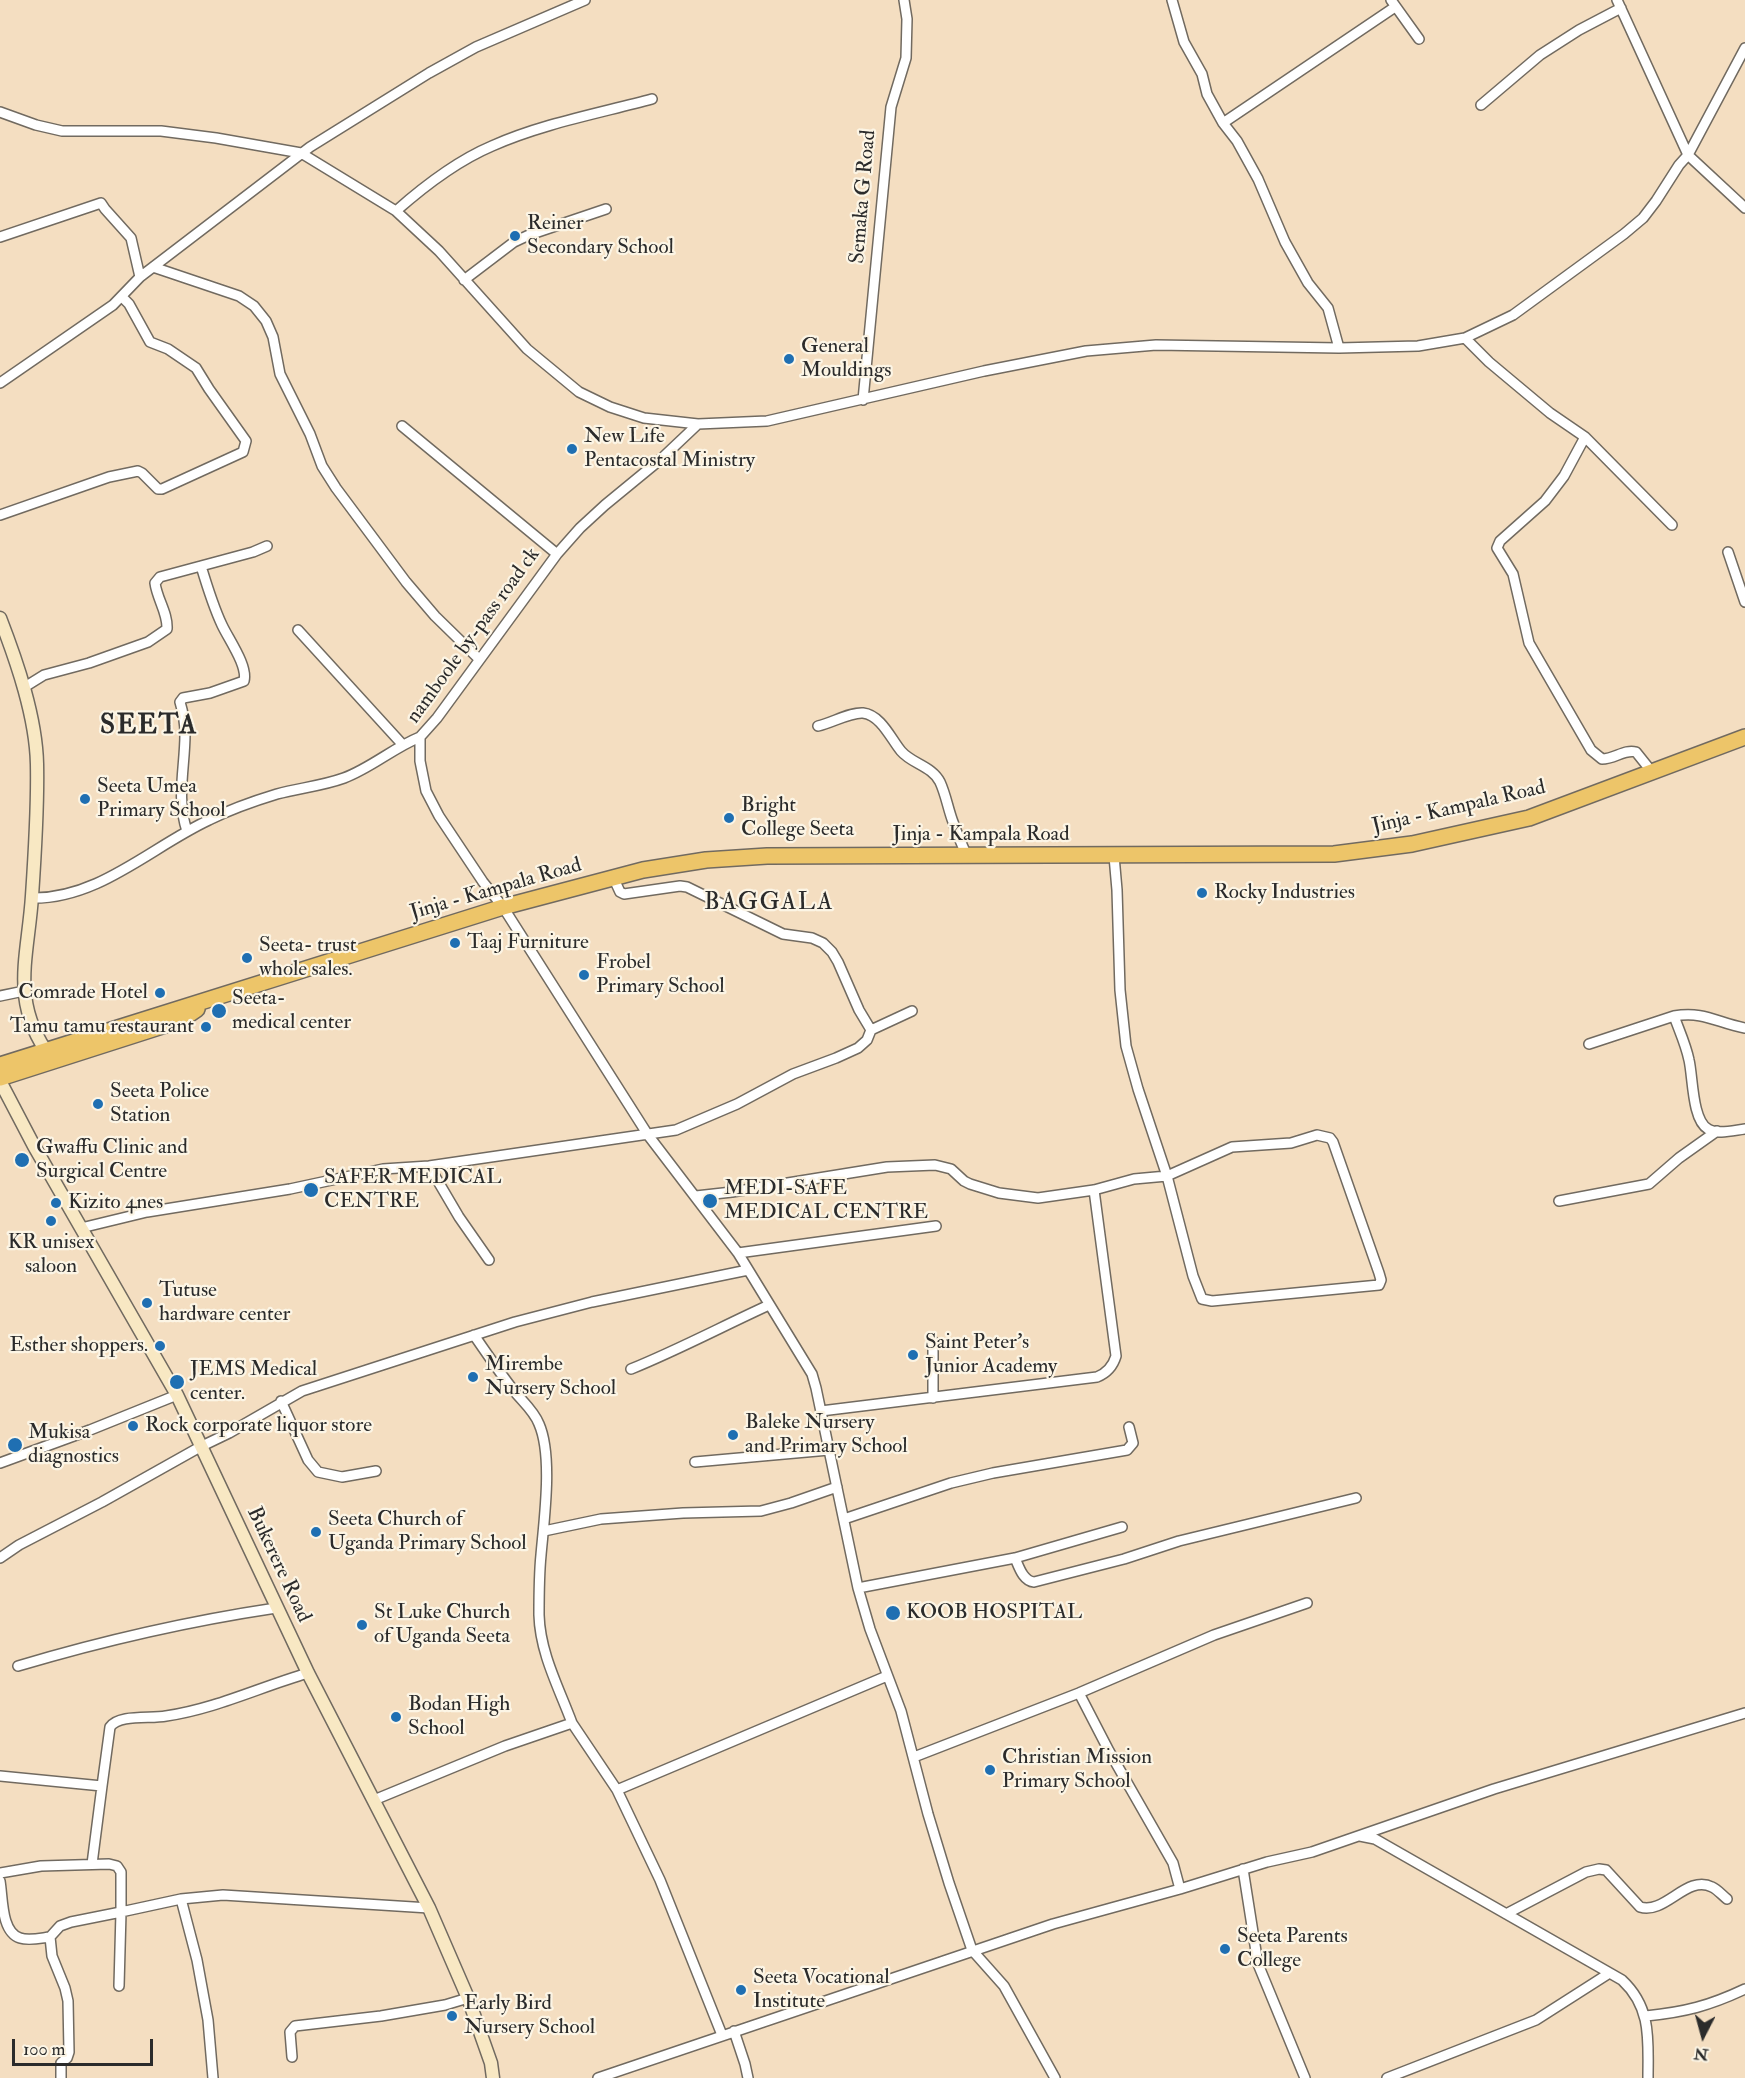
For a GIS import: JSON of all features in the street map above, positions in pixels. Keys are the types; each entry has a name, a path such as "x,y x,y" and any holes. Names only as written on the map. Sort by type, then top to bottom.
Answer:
{"highway":[{"name":"Jinja - Kampala Road","path":"0,1080 50,1056 218,996 503,907 643,870 676,864 767,856 1334,854 1412,844 1529,818 1745,737"},
{"name":"Jinja - Kampala Road","path":"0,1065 50,1056"}],"main road":[{"path":"0,618 23,688 35,739 37,763 32,898 23,977 27,1015 36,1035 50,1056"},
{"name":"Bukerere Road","path":"0,1080 81,1228 177,1395 276,1608 429,1908 468,1998 491,2063 493,2078"}],"street":[{"path":"0,383 122,297 140,277 310,147 429,73 476,47 585,0"},
{"name":"Semaka G Road","path":"863,400 891,107 906,58 907,19 904,0"},
{"path":"1172,0 1184,42 1202,74 1207,94 1258,179 1276,226 1308,283 1328,308 1339,348"},
{"path":"1223,123 1393,4 1419,39"},
{"path":"1481,105 1540,55 1619,4 1688,155 1745,208"},
{"path":"0,112 36,125 62,131 161,131 301,153 396,211 439,251 527,349 579,392 610,408 644,418 698,424 767,421 984,371 1086,351 1156,345 1339,348 1418,346 1466,338 1513,315 1643,218 1688,155 1745,48"},
{"path":"396,211 423,187 491,146 548,127 652,99"},
{"path":"0,237 101,202 131,238 140,277"},
{"path":"464,280 514,242 606,208"},
{"path":"153,267 239,296 254,306 266,321 273,337 280,374 327,473 406,582 435,616 479,659"},
{"path":"0,515 109,477 138,471 158,489 162,489 243,452 246,441 196,368 168,349 150,342 129,304 122,297"},
{"path":"1466,338 1489,362 1550,413 1585,437 1672,525"},
{"name":"namboole by-pass road ck","path":"698,424 580,528 557,554 437,718 420,737 420,761 426,791 439,816 483,882 503,907 648,1135 738,1253 812,1374 858,1588 870,1629 901,1711 928,1814 972,1950"},
{"path":"402,426 557,554"},
{"path":"1585,437 1564,476 1545,501 1500,541 1497,548 1513,574 1528,643 1591,750 1602,759 1609,759 1624,752 1636,753 1652,772"},
{"path":"23,688 44,675 89,663 148,642 161,635 167,629 167,623 156,591 155,583 160,577 253,552 267,546"},
{"path":"1728,552 1745,602"},
{"path":"187,831 183,818 182,801 186,732 180,702 183,698 210,693 246,679 244,670 222,625 201,566"},
{"path":"298,630 402,744"},
{"path":"818,726 851,714 862,713 871,716 881,724 902,753 934,774 940,782 953,824 967,856"},
{"path":"32,898 63,896 87,887 129,867 187,831 228,811 278,794 349,776 402,744 420,737"},
{"path":"696,1196 887,1167 934,1164 951,1168 970,1184 999,1193 1038,1198 1094,1190 1134,1179 1167,1176 1223,1149 1291,1143 1317,1135 1330,1138 1334,1142 1381,1280 1379,1285 1212,1301 1202,1299 1193,1276 1167,1176 1126,1046 1120,990 1118,890 1114,856"},
{"path":"81,1228 147,1212 290,1189 383,1169 429,1166 676,1130 736,1104 793,1074 858,1048 867,1040 870,1030 838,962 823,943 812,938 783,934 687,887 680,886 629,895 620,892 614,879"},
{"path":"0,996 24,991"},
{"path":"870,1030 912,1011"},
{"path":"1589,1044 1674,1016 1700,1014 1745,1028"},
{"path":"1674,1016 1689,1058 1700,1121 1706,1128 1717,1131 1745,1129"},
{"path":"1559,1201 1649,1184 1678,1158 1717,1131"},
{"path":"429,1166 459,1217 489,1260"},
{"path":"821,1411 1033,1387 1105,1374 1116,1356 1094,1190"},
{"path":"738,1253 936,1226"},
{"path":"0,1558 19,1545 102,1502 302,1391 515,1322 592,1302 748,1270"},
{"path":"631,1369 666,1356 685,1344 769,1305"},
{"path":"474,1335 514,1392 530,1408 539,1423 543,1438 546,1481 539,1585 542,1646 572,1723 617,1790 660,1880 722,2035"},
{"path":"933,1341 933,1398"},
{"path":"0,1463 177,1395"},
{"path":"281,1401 308,1460 318,1472 342,1477 376,1471"},
{"path":"843,1519 951,1483 993,1473 1127,1450 1132,1443 1130,1427"},
{"path":"695,1462 829,1450"},
{"path":"544,1531 601,1519 683,1513 761,1511 837,1487"},
{"path":"1015,1558 1025,1578 1034,1582 1124,1559 1179,1541 1356,1498"},
{"path":"858,1588 1015,1558 1122,1527"},
{"path":"914,1757 1079,1693 1214,1635 1307,1603"},
{"path":"18,1666 83,1647 232,1615 276,1608"},
{"path":"92,1864 110,1727 118,1719 167,1716 198,1710 308,1673"},
{"path":"617,1790 887,1676"},
{"path":"1079,1693 1109,1751 1173,1863 1180,1889"},
{"path":"598,2078 1053,1924 1243,1869 1312,1852 1570,1765 1745,1713"},
{"path":"374,1800 505,1746 572,1723"},
{"path":"0,1776 102,1786"},
{"path":"1358,1835 1375,1839 1622,1980 1633,1990 1646,2016 1648,2078"},
{"path":"0,1873 41,1866 92,1864 117,1866 121,1872 118,1986"},
{"path":"1243,1869 1258,1964 1305,2078"},
{"path":"1506,1914 1586,1872 1599,1869 1606,1870 1640,1907 1647,1909 1700,1885 1711,1886 1727,1899"},
{"path":"0,1881 7,1925 12,1934 29,1940 50,1936 60,1926 71,1922 181,1899 223,1895 429,1908"},
{"path":"181,1899 197,1960 208,2020 213,2078"},
{"path":"50,1936 52,1956 68,2001 69,2052 67,2058 61,2063 61,2078"},
{"path":"972,1950 1005,1986 1055,2078"},
{"path":"1387,2078 1536,2020 1608,1974"},
{"path":"1646,2016 1702,2007 1745,1989"},
{"path":"292,2057 290,2032 295,2026 381,2016 446,2005 468,1998"},
{"path":"734,2031 748,2078"}],"place":[{"name":"Reiner Secondary School","path":"515,236"},
{"name":"General Mouldings","path":"789,359"},
{"name":"New Life Pentacostal Ministry","path":"572,449"},
{"name":"Seeta Umea Primary School","path":"85,799"},
{"name":"Bright College Seeta","path":"729,818"},
{"name":"Rocky Industries","path":"1202,893"},
{"name":"Taaj Furniture","path":"455,943"},
{"name":"Seeta- trust whole sales.","path":"247,958"},
{"name":"Frobel Primary School","path":"584,975"},
{"name":"Comrade Hotel","path":"160,993"},
{"name":"Seeta- medical center","path":"219,1011"},
{"name":"Tamu tamu restaurant","path":"206,1027"},
{"name":"Seeta Police Station","path":"98,1104"},
{"name":"Gwaffu Clinic and Surgical Centre","path":"22,1160"},
{"name":"SAFER MEDICAL CENTRE","path":"311,1190"},
{"name":"MEDI-SAFE MEDICAL CENTRE","path":"710,1201"},
{"name":"Kizito 4nes","path":"56,1203"},
{"name":"KR unisex saloon","path":"51,1221"},
{"name":"Tutuse hardware center","path":"147,1303"},
{"name":"Esther shoppers.","path":"160,1346"},
{"name":"Saint Peter's Junior Academy","path":"913,1355"},
{"name":"Mirembe Nursery School","path":"473,1377"},
{"name":"JEMS Medical center.","path":"177,1382"},
{"name":"Rock corporate liquor store","path":"133,1426"},
{"name":"Baleke Nursery and Primary School","path":"733,1435"},
{"name":"Mukisa diagnostics","path":"15,1445"},
{"name":"Seeta Church of Uganda Primary School","path":"316,1532"},
{"name":"KOOB HOSPITAL","path":"893,1613"},
{"name":"St Luke Church of Uganda Seeta","path":"362,1625"},
{"name":"Bodan High School","path":"396,1717"},
{"name":"Christian Mission Primary School","path":"990,1770"},
{"name":"Seeta Parents College","path":"1225,1949"},
{"name":"Seeta Vocational Institute","path":"741,1990"},
{"name":"Early Bird Nursery School","path":"452,2016"}],"district":[{"name":"SEETA","path":"149,727"},
{"name":"BAGGALA","path":"769,904"}]}
